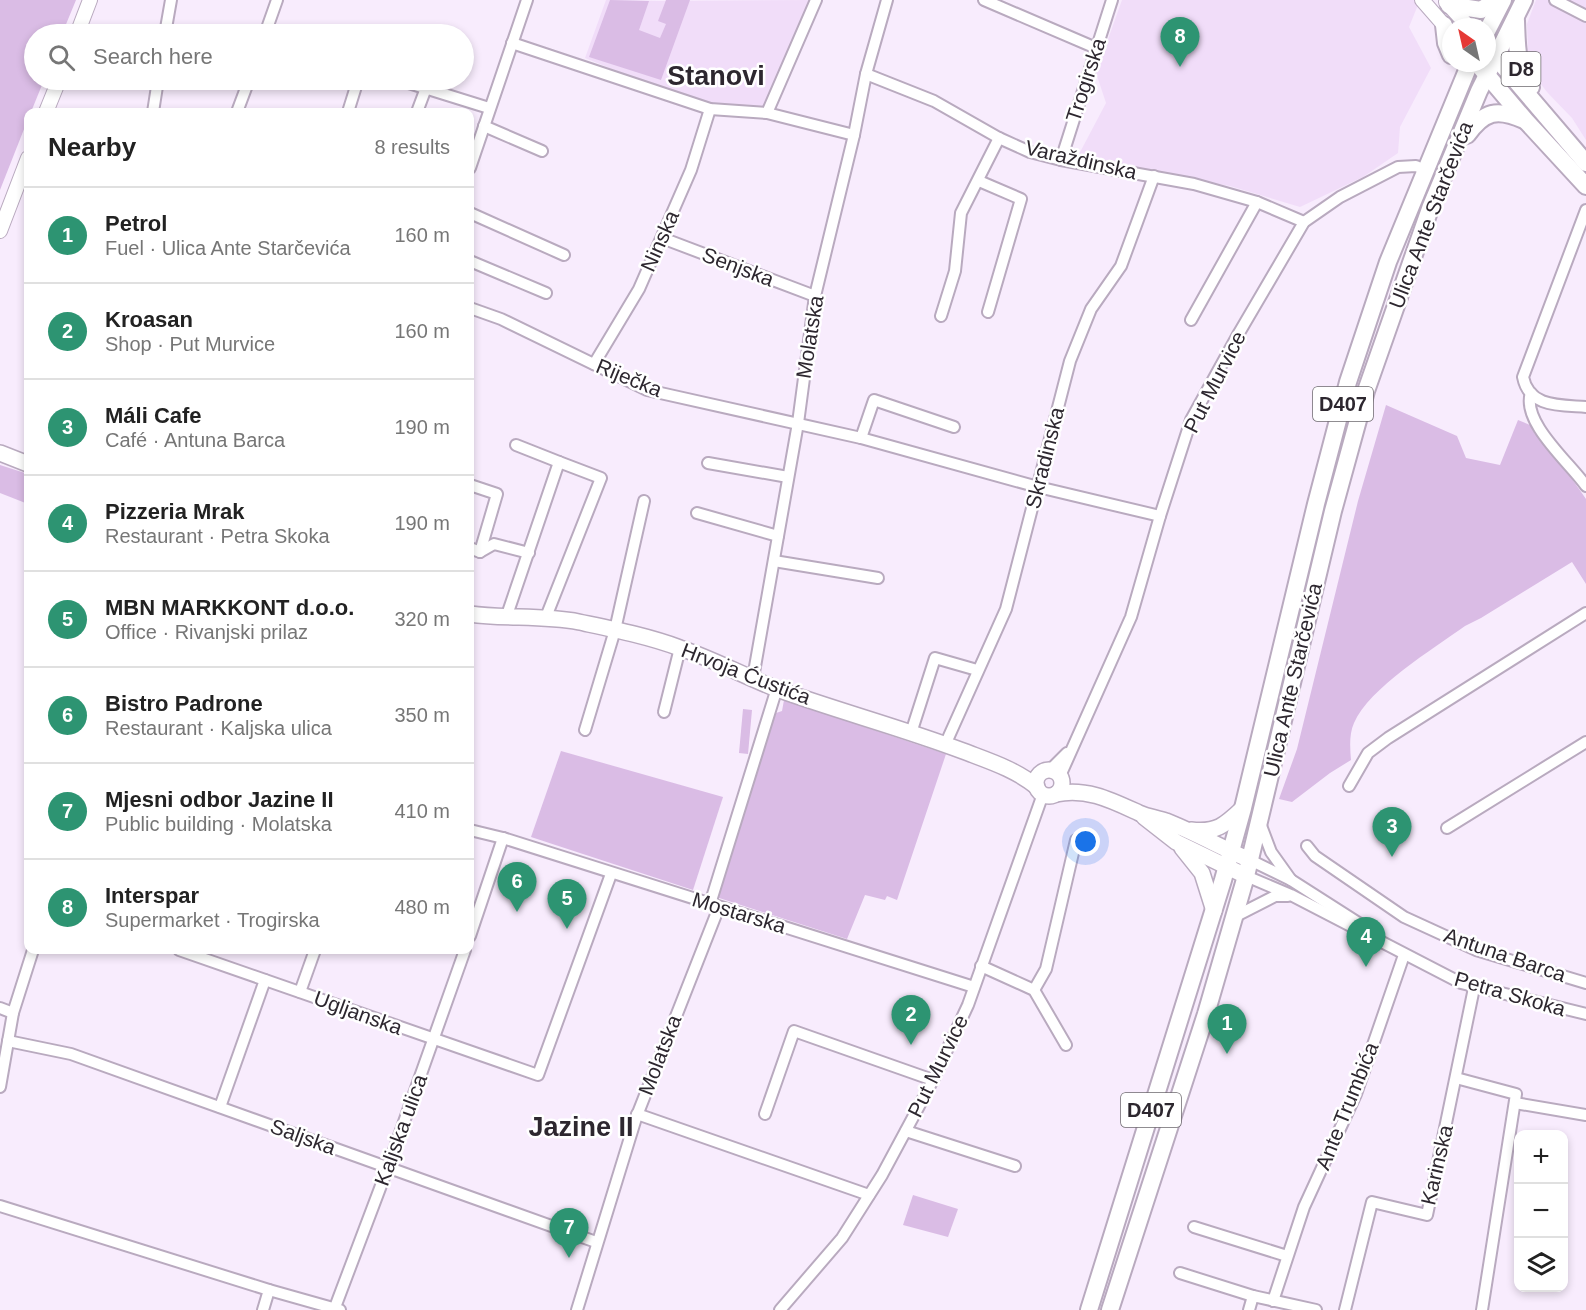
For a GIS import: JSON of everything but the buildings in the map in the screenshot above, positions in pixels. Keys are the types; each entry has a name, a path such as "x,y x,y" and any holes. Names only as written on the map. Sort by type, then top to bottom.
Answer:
{"main road":[{"path":"1447,2 1481,10 1496,0"},
{"name":"D8","path":"1494,18 1503,0"},
{"name":"D8","path":"1496,45 1516,17 1524,0"},
{"name":"D8","path":"1516,17 1517,54 1521,68 1525,79 1541,100 1545,114"},
{"name":"D8","path":"1496,58 1586,163"},
{"path":"1456,72 1459,88"},
{"name":"Ulica Ante Starčevića","path":"1089,1310 1214,911 1243,808 1316,504 1348,382 1388,262 1466,72"},
{"name":"Ulica Ante Starčevića","path":"1110,1310 1206,1014 1248,868 1333,511 1366,391 1431,206 1457,144 1481,72"},
{"name":"D8","path":"1485,72 1586,186"},
{"path":"1457,144 1467,136 1480,119 1493,113 1510,113 1526,120"},
{"path":"0,453 24,462"},
{"name":"Hrvoja Ćustića","path":"474,614 506,618 546,617 615,630 680,648 753,678 774,695 945,744 1015,772 1045,792 1092,794"},
{"name":"Hrvoja Ćustića","path":"1015,772 1051,773 1092,794 1127,806 1228,860 1248,868"},
{"path":"1051,773 1062,784 1045,792 1037,778 1051,773"},
{"path":"1214,911 1202,873 1180,835 1218,828 1243,808"}],"street":[{"path":"81,24 90,0"},
{"path":"167,24 171,0"},
{"path":"269,24 277,0"},
{"path":"474,156 527,0"},
{"path":"767,113 816,0"},
{"name":"Molatska","path":"753,678 798,423 815,296 854,135 866,74 887,0"},
{"path":"984,0 1096,48"},
{"name":"Trogirska","path":"1060,160 1112,0"},
{"path":"1422,0 1442,23"},
{"path":"1555,0 1586,16"},
{"path":"1447,2 1461,18"},
{"path":"512,43 710,109 767,113 854,135"},
{"name":"Varaždinska","path":"866,74 934,101 999,138 1030,152 1060,160 1194,184 1257,202 1304,222"},
{"path":"48,108 55,90"},
{"path":"154,108 156,90"},
{"path":"238,108 245,90"},
{"path":"349,108 355,90"},
{"path":"418,108 425,90"},
{"path":"432,90 489,108"},
{"name":"Ninska","path":"594,364 639,290 691,170 710,109"},
{"path":"484,126 542,151"},
{"path":"941,316 955,271 961,213 999,138"},
{"name":"Put Murvice","path":"1051,773 1073,746 1131,617 1191,420 1304,222 1340,197 1398,167 1416,166 1425,170"},
{"path":"0,231 24,168"},
{"name":"Skradinska","path":"945,744 1006,609 1070,361 1091,309 1121,267 1154,176"},
{"path":"979,181 1021,199 988,312"},
{"path":"1191,320 1257,202"},
{"path":"1586,210 1523,377 1524,384 1543,403 1586,407"},
{"path":"474,215 564,255"},
{"name":"Senjska","path":"662,238 815,296"},
{"path":"474,263 546,293"},
{"name":"Riječka","path":"474,309 501,319 647,390 861,438 1038,487 1160,516"},
{"path":"1531,393 1529,397 1536,425 1586,486"},
{"path":"861,438 874,400 954,427"},
{"path":"516,445 601,478 546,617"},
{"path":"506,618 559,462"},
{"path":"708,463 788,477"},
{"path":"474,486 497,494 475,550"},
{"path":"585,730 615,630 644,501"},
{"path":"697,513 778,536"},
{"path":"475,550 494,544 528,553"},
{"path":"774,561 878,578"},
{"path":"1349,786 1368,753 1388,738 1586,613"},
{"path":"664,712 680,648"},
{"path":"911,733 935,658 977,670"},
{"name":"Molatska","path":"577,1310 638,1114 714,905 774,695"},
{"path":"1447,828 1586,742"},
{"name":"Put Murvice","path":"783,1309 842,1238 906,1131 933,1080 975,987 1045,792"},
{"path":"1259,821 1271,852 1291,880"},
{"name":"Mostarska","path":"474,831 503,838 611,874 975,987"},
{"path":"474,924 503,838"},
{"path":"1034,990 1046,969 1076,840"},
{"name":"Antuna Barca","path":"1307,846 1315,856 1404,917 1476,950 1586,983"},
{"name":"Petra Skoka","path":"1248,868 1291,880 1368,928 1404,955"},
{"name":"Petra Skoka","path":"1248,868 1292,895 1404,955 1474,988 1586,1014"},
{"name":"Ugljanska","path":"190,954 538,1075 611,874"},
{"path":"1233,917 1275,896 1292,895"},
{"path":"0,1087 13,1013 32,954"},
{"path":"300,992 314,954"},
{"name":"Kaljska ulica","path":"336,1309 464,954"},
{"name":"Ante Trumbića","path":"1273,1301 1304,1207 1356,1094 1404,955"},
{"path":"981,966 1034,990 1066,1045"},
{"path":"220,1107 265,980"},
{"name":"Karinska","path":"1345,1310 1372,1202 1427,1215 1474,988"},
{"path":"0,1008 13,1013"},
{"path":"765,1114 794,1031 933,1080"},
{"name":"Saljska","path":"8,1041 71,1054 597,1242"},
{"path":"1456,1078 1516,1094 1482,1310"},
{"path":"1515,1103 1586,1115"},
{"path":"638,1114 869,1195"},
{"path":"906,1131 1015,1166"},
{"path":"0,1206 336,1309"},
{"path":"1194,1227 1287,1256"},
{"path":"1180,1273 1253,1296 1316,1310"},
{"path":"263,1310 269,1290"},
{"path":"1249,1310 1253,1296"}],"shaded area":[{"path":"0,0 76,0 66,24 24,24 24,90 40,90 33,108 24,108 24,129 0,190"},
{"path":"606,0 816,0 767,113 710,109 585,58"},
{"path":"610,0 649,1 639,30 660,38 666,24 658,21 666,0 690,0 661,80 589,57"},
{"path":"1122,0 1420,0 1409,27 1431,68 1400,127 1398,153 1363,177 1300,207 1230,186 1078,156 1106,103 1096,73"},
{"path":"1536,0 1586,0 1586,140 1572,118 1534,75 1528,51 1527,24"},
{"path":"1386,405 1457,436 1466,458 1500,465 1518,420 1530,425 1535,434 1556,456 1586,499 1586,584 1572,562 1436,646 1387,683 1362,710 1351,732 1351,760 1292,802 1279,799 1297,749 1358,501"},
{"path":"0,465 24,473 24,502 0,493"},
{"path":"784,700 946,754 897,900 887,896 885,900 865,895 847,939 716,897 776,713 782,711"},
{"path":"743,709 752,710 748,754 739,753"},
{"path":"561,751 723,797 693,890 531,837"},
{"path":"913,1195 958,1209 948,1237 903,1225"}],"place":[{"name":"Interspar","path":"1180,67"},
{"name":"Máli Cafe","path":"1392,857"},
{"name":"Bistro Padrone","path":"517,912"},
{"name":"MBN MARKKONT d.o.o.","path":"567,929"},
{"name":"Pizzeria Mrak","path":"1366,967"},
{"name":"Kroasan","path":"911,1045"},
{"name":"Petrol","path":"1227,1054"},
{"name":"Mjesni odbor Jazine II","path":"569,1258"}],"district":[{"name":"Stanovi","path":"716,76"},
{"name":"Jazine II","path":"581,1127"}]}
